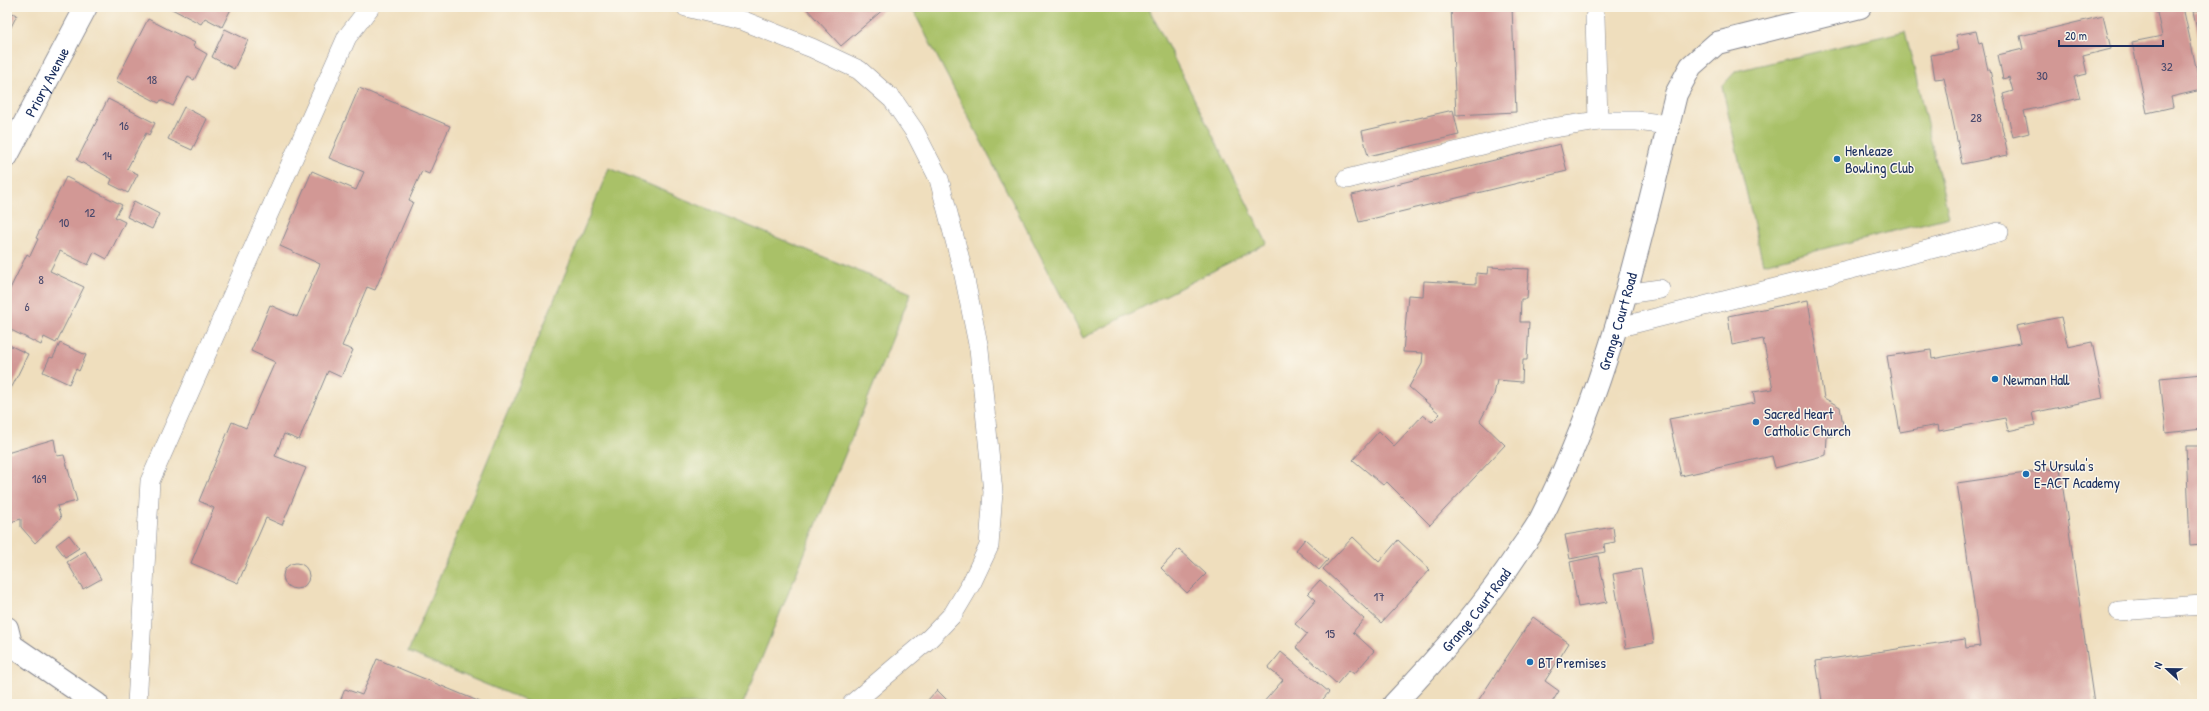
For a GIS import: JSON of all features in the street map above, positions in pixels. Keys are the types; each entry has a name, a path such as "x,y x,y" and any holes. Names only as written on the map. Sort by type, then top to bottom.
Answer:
{"street":[{"name":"Priory Avenue","path":"7,156 86,7"},
{"name":"Grange Court Road","path":"1394,704 1442,653 1505,573 1542,517 1577,440 1616,328 1626,294 1676,94 1691,66 1718,43 1860,7"},
{"path":"8,638 97,704"}],"lane":[{"path":"137,704 150,481 347,37 370,7"},
{"path":"686,7 744,21 812,48 859,70 893,100 915,132 939,179 964,275 979,349 992,484 989,546 972,582 953,614 930,638 852,704"},
{"path":"1595,17 1598,121"},
{"path":"1347,179 1546,129 1598,121 1637,121 1668,125"},
{"path":"1616,328 1998,232"},
{"path":"1626,294 1660,289"},
{"path":"2119,611 2202,605"}],"green space":[{"path":"925,7 1148,7 1267,243 1083,338 914,12"},
{"name":"Henleaze Bowling Club","path":"1905,31 1949,217 1763,264 1722,86 1736,71"},
{"path":"609,168 911,293 743,704 533,704 408,652"}],"building":[{"path":"168,7 232,7 222,27 205,18 201,24"},
{"path":"805,7 886,7 841,46"},
{"path":"1451,7 1512,7 1516,112 1456,115"},
{"path":"2183,7 2201,90 2171,97 2173,107 2147,113 2132,42 2162,36 2156,8"},
{"path":"2202,10 2202,49 2201,49 2193,11"},
{"path":"7,11 17,15 9,31 7,30"},
{"path":"2103,16 2111,49 2083,56 2087,74 2074,77 2080,98 2024,111 2029,133 2013,137 2003,94 2013,91 2009,77 2003,79 1998,55 2023,49 2020,36"},
{"path":"148,19 195,43 193,46 207,54 194,80 188,77 173,106 161,100 159,103 116,81"},
{"path":"225,29 248,40 234,69 212,57"},
{"path":"1976,31 1979,44 1982,43 1988,70 1990,70 2008,155 1962,164 1944,78 1935,79 1931,55 1959,50 1956,35"},
{"path":"359,88 450,126 429,174 422,171 409,200 413,202 375,290 367,287 342,346 353,350 341,377 328,371 299,440 284,434 275,456 306,468 282,525 266,518 238,583 191,563 214,508 199,501 232,422 246,428 275,362 251,351 270,305 297,317 320,264 280,246 312,171 356,190 364,172 329,158"},
{"path":"108,99 155,123 149,135 146,133 127,169 138,174 128,193 110,184 112,179 77,160"},
{"path":"184,107 207,119 192,150 168,139"},
{"path":"1453,110 1459,135 1368,156 1362,131"},
{"path":"1560,144 1567,171 1359,222 1352,195"},
{"path":"66,177 122,205 115,217 125,222 107,259 94,252 88,265 60,251 50,271 84,287 56,343 44,337 41,345 7,328 7,295 27,254 30,256 38,239 36,238"},
{"path":"134,201 159,214 152,229 127,217"},
{"path":"1488,267 1529,269 1527,299 1521,299 1520,322 1529,322 1527,360 1523,360 1522,382 1497,380 1494,395 1480,421 1505,445 1430,525 1387,482 1383,485 1353,460 1379,431 1394,446 1423,415 1432,422 1440,414 1409,387 1422,364 1423,353 1403,352 1408,295 1423,296 1424,281 1476,284 1476,273 1487,274"},
{"name":"Sacred Heart Catholic Church","path":"1808,300 1824,398 1840,407 1843,425 1833,436 1827,437 1826,455 1775,468 1772,456 1681,476 1669,419 1755,403 1753,392 1773,389 1763,339 1732,345 1728,316"},
{"name":"Newman Hall","path":"2061,317 2068,347 2092,342 2103,398 2032,413 2035,425 2008,431 2005,418 1939,431 1938,425 1900,432 1887,356 1931,350 1932,359 2020,343 2016,326"},
{"path":"60,343 86,355 79,371 76,369 69,384 43,372 50,357 53,358"},
{"path":"7,344 28,354 10,391 7,389"},
{"path":"2202,374 2202,429 2166,433 2160,378"},
{"path":"54,439 57,456 64,455 77,501 57,506 61,518 35,543 21,527 21,519 7,523 7,453"},
{"path":"2186,446 2202,446 2202,544 2190,545"},
{"path":"2060,468 2094,704 1828,704 1827,701 1822,701 1816,661 1965,639 1966,648 1980,646 1957,483"},
{"path":"1613,527 1615,542 1604,544 1605,552 1570,559 1565,535"},
{"path":"69,535 79,548 65,557 56,545"},
{"path":"1353,537 1379,562 1398,540 1430,570 1381,623 1323,569"},
{"path":"1305,539 1328,560 1319,570 1296,550"},
{"path":"1179,549 1206,574 1187,593 1161,568"},
{"path":"85,551 101,579 83,589 67,562"},
{"path":"1598,556 1607,602 1578,607 1570,562"},
{"path":"296,563 305,567 309,576 305,585 296,589 287,585 283,576 287,567"},
{"path":"1641,569 1654,643 1626,648 1613,574"},
{"path":"1320,580 1364,619 1353,632 1374,651 1354,674 1349,670 1337,684 1296,647 1307,634 1295,624 1316,600 1308,593"},
{"name":"BT Premises","path":"1533,617 1569,643 1545,681 1559,691 1551,704 1476,704"},
{"path":"1281,652 1329,692 1319,704 1262,704 1283,680 1268,668"},
{"path":"377,659 485,704 339,704 345,689 362,695"},
{"path":"937,690 951,704 928,704 926,702"}],"place":[{"name":"Henleaze Bowling Club","path":"1837,159"},
{"name":"Newman Hall","path":"1995,379"},
{"name":"Sacred Heart Catholic Church","path":"1756,422"},
{"name":"St Ursula's E-ACT Academy","path":"2026,474"},
{"name":"BT Premises","path":"1530,662"}]}
